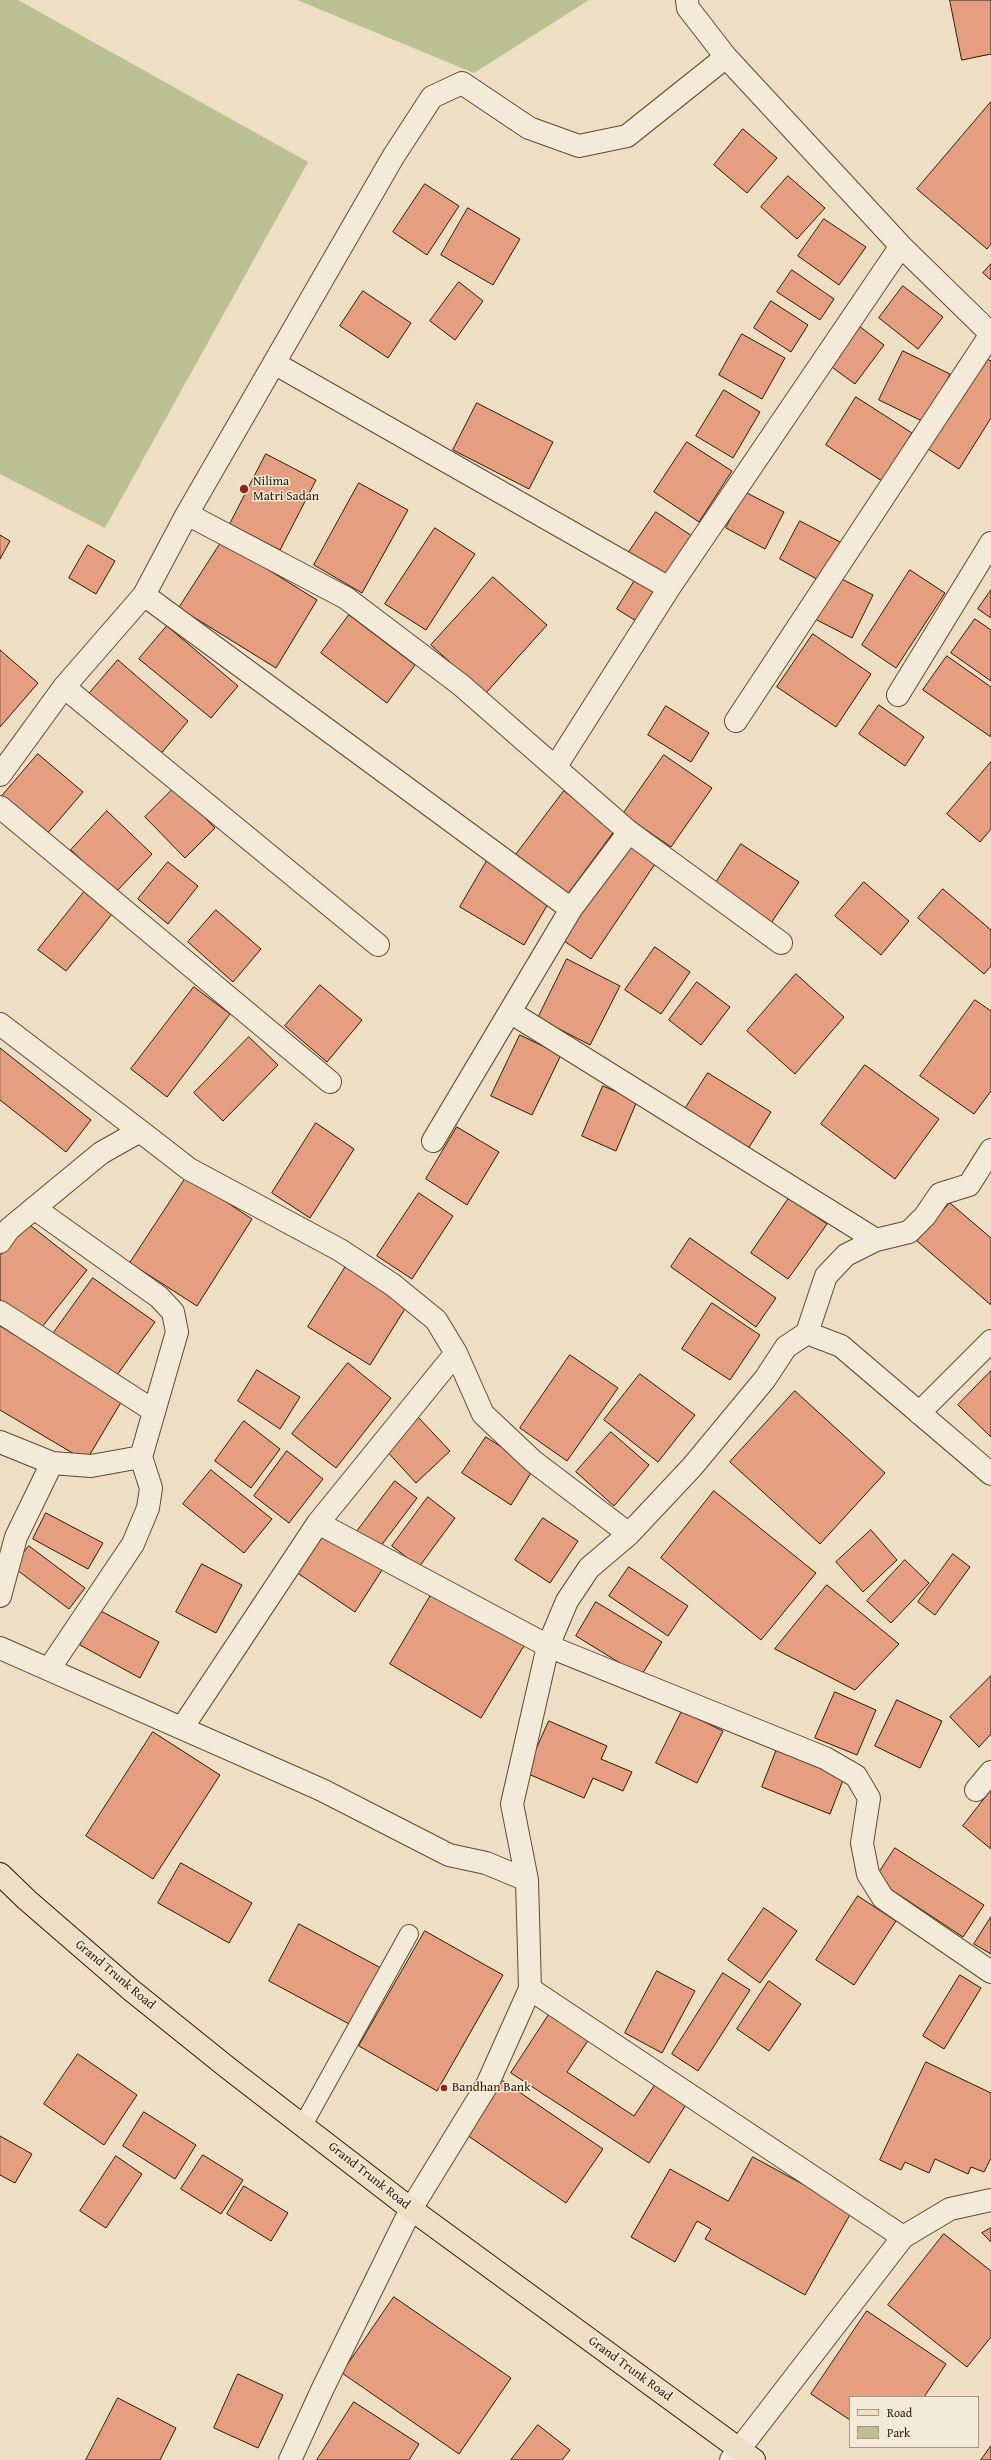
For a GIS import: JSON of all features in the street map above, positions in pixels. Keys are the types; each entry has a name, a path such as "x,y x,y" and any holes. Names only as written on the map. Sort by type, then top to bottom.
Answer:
{"main road":[{"name":"Grand Trunk Road","path":"0,1874 27,1900 132,1990 303,2125 411,2209 741,2456"}],"street":[{"path":"687,0 688,8 726,57 901,246 991,334 736,721"},
{"path":"0,775 64,686 144,595 187,514 393,157 432,97 462,83 529,128 579,146 627,136 726,57"},
{"path":"556,766 669,588 901,246"},
{"path":"274,363 669,588"},
{"path":"187,514 346,598 460,685 556,766 629,832 781,943"},
{"path":"898,695 991,543"},
{"path":"144,595 570,909"},
{"path":"64,686 378,945"},
{"path":"0,807 330,1082"},
{"path":"433,1141 570,909 629,832"},
{"path":"510,1012 876,1240"},
{"path":"0,1024 189,1169 340,1250 393,1285 436,1320 456,1353 483,1414 533,1462 629,1534"},
{"path":"0,1242 9,1229 101,1153 140,1131"},
{"path":"290,2460 323,2388 411,2209 487,2085 530,1989 527,1880 512,1804 548,1646 566,1601 589,1568 629,1534 692,1467 765,1379 786,1347 807,1333 826,1276 846,1256 876,1240 909,1232 940,1194 969,1186 991,1150"},
{"path":"34,1208 159,1297 173,1312 177,1332 141,1457 151,1488 148,1508 133,1544 48,1669"},
{"path":"0,1312 154,1411"},
{"path":"807,1333 841,1346 991,1474"},
{"path":"919,1413 991,1341"},
{"path":"182,1728 318,1523 456,1353"},
{"path":"0,1442 52,1463 91,1466 141,1457"},
{"path":"0,1596 16,1537 52,1463"},
{"path":"318,1523 548,1646 825,1758 856,1776 869,1798 862,1843 868,1874 883,1898 991,1972"},
{"path":"0,1648 322,1790 449,1855 486,1863 527,1880"},
{"path":"976,1790 991,1772"},
{"path":"530,1989 903,2237"},
{"path":"741,2456 903,2237 950,2210 991,2200"}],"lane":[{"path":"303,2125 409,1934"}],"green space":[{"path":"0,0 18,0 308,162 105,528 0,474"},
{"path":"297,0 589,0 474,73"}],"building":[{"path":"950,0 991,0 991,54 962,60"},
{"path":"991,102 991,244 987,249 917,189"},
{"path":"743,129 777,158 747,193 714,165"},
{"path":"788,176 825,208 797,239 761,207"},
{"path":"425,184 459,206 427,255 393,232"},
{"path":"468,208 520,239 493,285 441,255"},
{"path":"824,219 866,247 839,285 798,256"},
{"path":"991,264 991,280 983,273"},
{"path":"792,270 834,299 820,320 777,292"},
{"path":"459,282 483,301 455,340 430,321"},
{"path":"903,286 943,317 918,349 879,318"},
{"path":"363,291 411,323 388,358 340,326"},
{"path":"771,301 808,325 791,352 754,328"},
{"path":"855,323 884,345 855,384 825,362"},
{"path":"742,334 785,358 762,399 719,375"},
{"path":"903,351 950,374 926,423 879,400"},
{"path":"985,358 991,361 991,418 959,469 928,449"},
{"path":"724,390 760,412 733,458 696,436"},
{"path":"856,397 912,433 882,481 826,445"},
{"path":"477,403 553,442 529,489 453,450"},
{"path":"687,442 732,471 699,522 654,492"},
{"path":"266,454 316,480 280,550 230,524"},
{"path":"359,483 408,510 362,593 314,565"},
{"path":"745,492 784,512 765,549 726,528"},
{"path":"656,512 692,536 666,576 629,552"},
{"path":"800,521 844,544 824,583 780,559"},
{"path":"435,528 475,554 426,630 385,604"},
{"path":"0,535 10,541 0,559"},
{"path":"222,541 317,600 276,668 179,608"},
{"path":"88,545 115,561 96,594 69,578"},
{"path":"910,570 945,593 896,668 862,645"},
{"path":"836,576 873,595 852,638 815,619"},
{"path":"493,577 547,625 485,694 431,645"},
{"path":"637,577 656,590 636,621 617,609"},
{"path":"991,590 991,618 978,609"},
{"path":"349,615 415,665 387,703 321,653"},
{"path":"975,619 991,630 991,681 951,653"},
{"path":"167,626 238,686 211,718 139,659"},
{"path":"813,634 871,674 836,727 777,687"},
{"path":"0,650 38,683 0,727"},
{"path":"947,656 991,687 991,737 923,690"},
{"path":"118,660 188,721 159,756 88,695"},
{"path":"879,705 924,737 905,766 859,734"},
{"path":"666,706 709,733 691,762 648,735"},
{"path":"38,754 83,792 46,835 2,796"},
{"path":"664,755 712,788 671,847 623,814"},
{"path":"991,762 991,829 980,842 947,814"},
{"path":"175,787 215,828 185,858 145,817"},
{"path":"564,791 615,830 567,895 515,856"},
{"path":"107,811 152,854 116,892 71,850"},
{"path":"629,842 657,861 591,959 564,941"},
{"path":"741,844 799,882 771,923 715,884"},
{"path":"488,859 552,897 524,945 460,907"},
{"path":"168,862 198,886 168,924 138,899"},
{"path":"864,882 909,921 881,955 835,916"},
{"path":"943,889 991,930 991,966 984,974 918,918"},
{"path":"84,892 112,914 66,971 38,950"},
{"path":"216,910 261,949 233,982 188,942"},
{"path":"655,947 690,972 661,1014 625,990"},
{"path":"567,959 620,986 590,1045 538,1018"},
{"path":"796,974 844,1017 795,1074 747,1031"},
{"path":"697,982 730,1007 701,1045 669,1020"},
{"path":"320,985 362,1020 327,1062 285,1026"},
{"path":"194,987 230,1014 167,1097 131,1069"},
{"path":"975,1000 991,1011 991,1091 974,1114 920,1076"},
{"path":"520,1035 561,1055 532,1115 491,1096"},
{"path":"249,1037 278,1065 223,1121 194,1093"},
{"path":"0,1048 91,1120 66,1152 0,1100"},
{"path":"865,1065 939,1119 895,1179 821,1124"},
{"path":"708,1073 771,1112 748,1149 685,1109"},
{"path":"603,1086 637,1101 616,1151 582,1136"},
{"path":"316,1123 354,1149 310,1218 272,1193"},
{"path":"457,1127 499,1152 467,1205 426,1179"},
{"path":"187,1176 252,1219 197,1306 130,1263"},
{"path":"419,1193 453,1216 412,1279 377,1256"},
{"path":"789,1198 827,1224 788,1279 751,1253"},
{"path":"950,1203 991,1238 991,1305 917,1241"},
{"path":"26,1222 87,1270 38,1332 0,1302 0,1256"},
{"path":"690,1238 776,1298 756,1327 671,1267"},
{"path":"346,1266 408,1304 370,1365 308,1327"},
{"path":"93,1278 155,1322 112,1382 50,1338"},
{"path":"712,1303 760,1335 730,1380 682,1349"},
{"path":"0,1326 123,1399 86,1461 0,1410"},
{"path":"570,1355 618,1388 567,1461 520,1428"},
{"path":"348,1363 391,1398 336,1468 292,1434"},
{"path":"257,1370 300,1397 280,1429 238,1401"},
{"path":"991,1371 991,1437 958,1405"},
{"path":"640,1374 695,1415 658,1462 604,1420"},
{"path":"795,1391 885,1473 820,1544 730,1462"},
{"path":"417,1416 450,1451 416,1483 384,1448"},
{"path":"244,1421 280,1449 251,1488 215,1461"},
{"path":"611,1432 649,1465 614,1506 576,1472"},
{"path":"486,1437 534,1468 511,1505 462,1473"},
{"path":"287,1451 323,1479 289,1523 254,1496"},
{"path":"211,1470 272,1519 244,1553 183,1504"},
{"path":"395,1481 417,1498 377,1551 355,1534"},
{"path":"714,1491 816,1573 761,1640 661,1558"},
{"path":"428,1497 455,1518 419,1567 392,1546"},
{"path":"46,1513 103,1543 88,1569 33,1539"},
{"path":"543,1518 578,1541 550,1583 515,1560"},
{"path":"320,1529 382,1570 355,1612 293,1570"},
{"path":"871,1530 897,1560 863,1592 836,1562"},
{"path":"29,1546 85,1588 69,1609 13,1567"},
{"path":"953,1554 970,1567 935,1615 918,1602"},
{"path":"905,1560 929,1583 891,1623 867,1601"},
{"path":"202,1564 242,1585 216,1633 176,1612"},
{"path":"629,1567 688,1606 668,1636 609,1596"},
{"path":"827,1585 899,1644 855,1690 775,1649"},
{"path":"434,1590 525,1644 481,1718 390,1664"},
{"path":"596,1602 662,1642 641,1676 576,1636"},
{"path":"99,1610 159,1642 140,1678 80,1645"},
{"path":"991,1676 991,1734 979,1747 950,1717"},
{"path":"835,1692 876,1710 857,1755 815,1738"},
{"path":"897,1700 942,1721 920,1768 875,1746"},
{"path":"682,1711 723,1731 697,1783 656,1763"},
{"path":"549,1721 607,1746 601,1759 632,1772 623,1791 593,1778 584,1798 526,1773"},
{"path":"153,1732 220,1775 153,1879 86,1836"},
{"path":"777,1749 845,1775 830,1814 762,1787"},
{"path":"991,1790 991,1849 963,1826"},
{"path":"895,1848 984,1905 963,1937 875,1879"},
{"path":"181,1863 252,1903 229,1943 158,1903"},
{"path":"858,1896 896,1921 854,1985 816,1960"},
{"path":"764,1908 797,1931 760,1983 728,1960"},
{"path":"991,1917 991,1954 974,1944"},
{"path":"299,1924 381,1968 351,2025 269,1981"},
{"path":"425,1931 503,1975 437,2091 359,2046"},
{"path":"657,1971 695,1991 662,2053 625,2033"},
{"path":"723,1973 750,1990 698,2071 672,2054"},
{"path":"960,1975 981,1988 944,2049 923,2036"},
{"path":"769,1981 801,2004 769,2051 737,2029"},
{"path":"550,2013 589,2039 567,2072 634,2116 656,2083 687,2103 649,2163 511,2073"},
{"path":"78,2054 137,2095 104,2145 44,2104"},
{"path":"926,2062 991,2093 991,2158 984,2172 971,2167 968,2174 935,2159 929,2173 905,2162 901,2170 880,2160"},
{"path":"500,2079 603,2149 566,2203 464,2133"},
{"path":"144,2112 196,2145 175,2179 123,2146"},
{"path":"0,2136 32,2154 15,2183 0,2175"},
{"path":"203,2155 243,2180 221,2214 181,2189"},
{"path":"116,2156 142,2174 106,2228 80,2211"},
{"path":"753,2157 852,2211 805,2295 705,2239 711,2229 697,2221 675,2262 631,2237 670,2169 728,2201"},
{"path":"244,2186 288,2213 271,2241 227,2214"},
{"path":"991,2228 991,2242 982,2233"},
{"path":"944,2234 991,2271 991,2337 967,2367 888,2305"},
{"path":"394,2297 511,2378 459,2454 342,2373"},
{"path":"867,2311 946,2364 925,2396 849,2396 849,2419 811,2394"},
{"path":"238,2374 283,2395 258,2448 214,2428"},
{"path":"118,2398 176,2428 160,2460 86,2460"},
{"path":"354,2402 419,2444 409,2460 317,2460"},
{"path":"538,2425 570,2450 562,2460 511,2460"},
{"path":"991,2446 991,2460 981,2460"}],"place":[{"name":"Nilima Matri Sadan","path":"244,489"},
{"name":"Bandhan Bank","path":"444,2088"}]}
